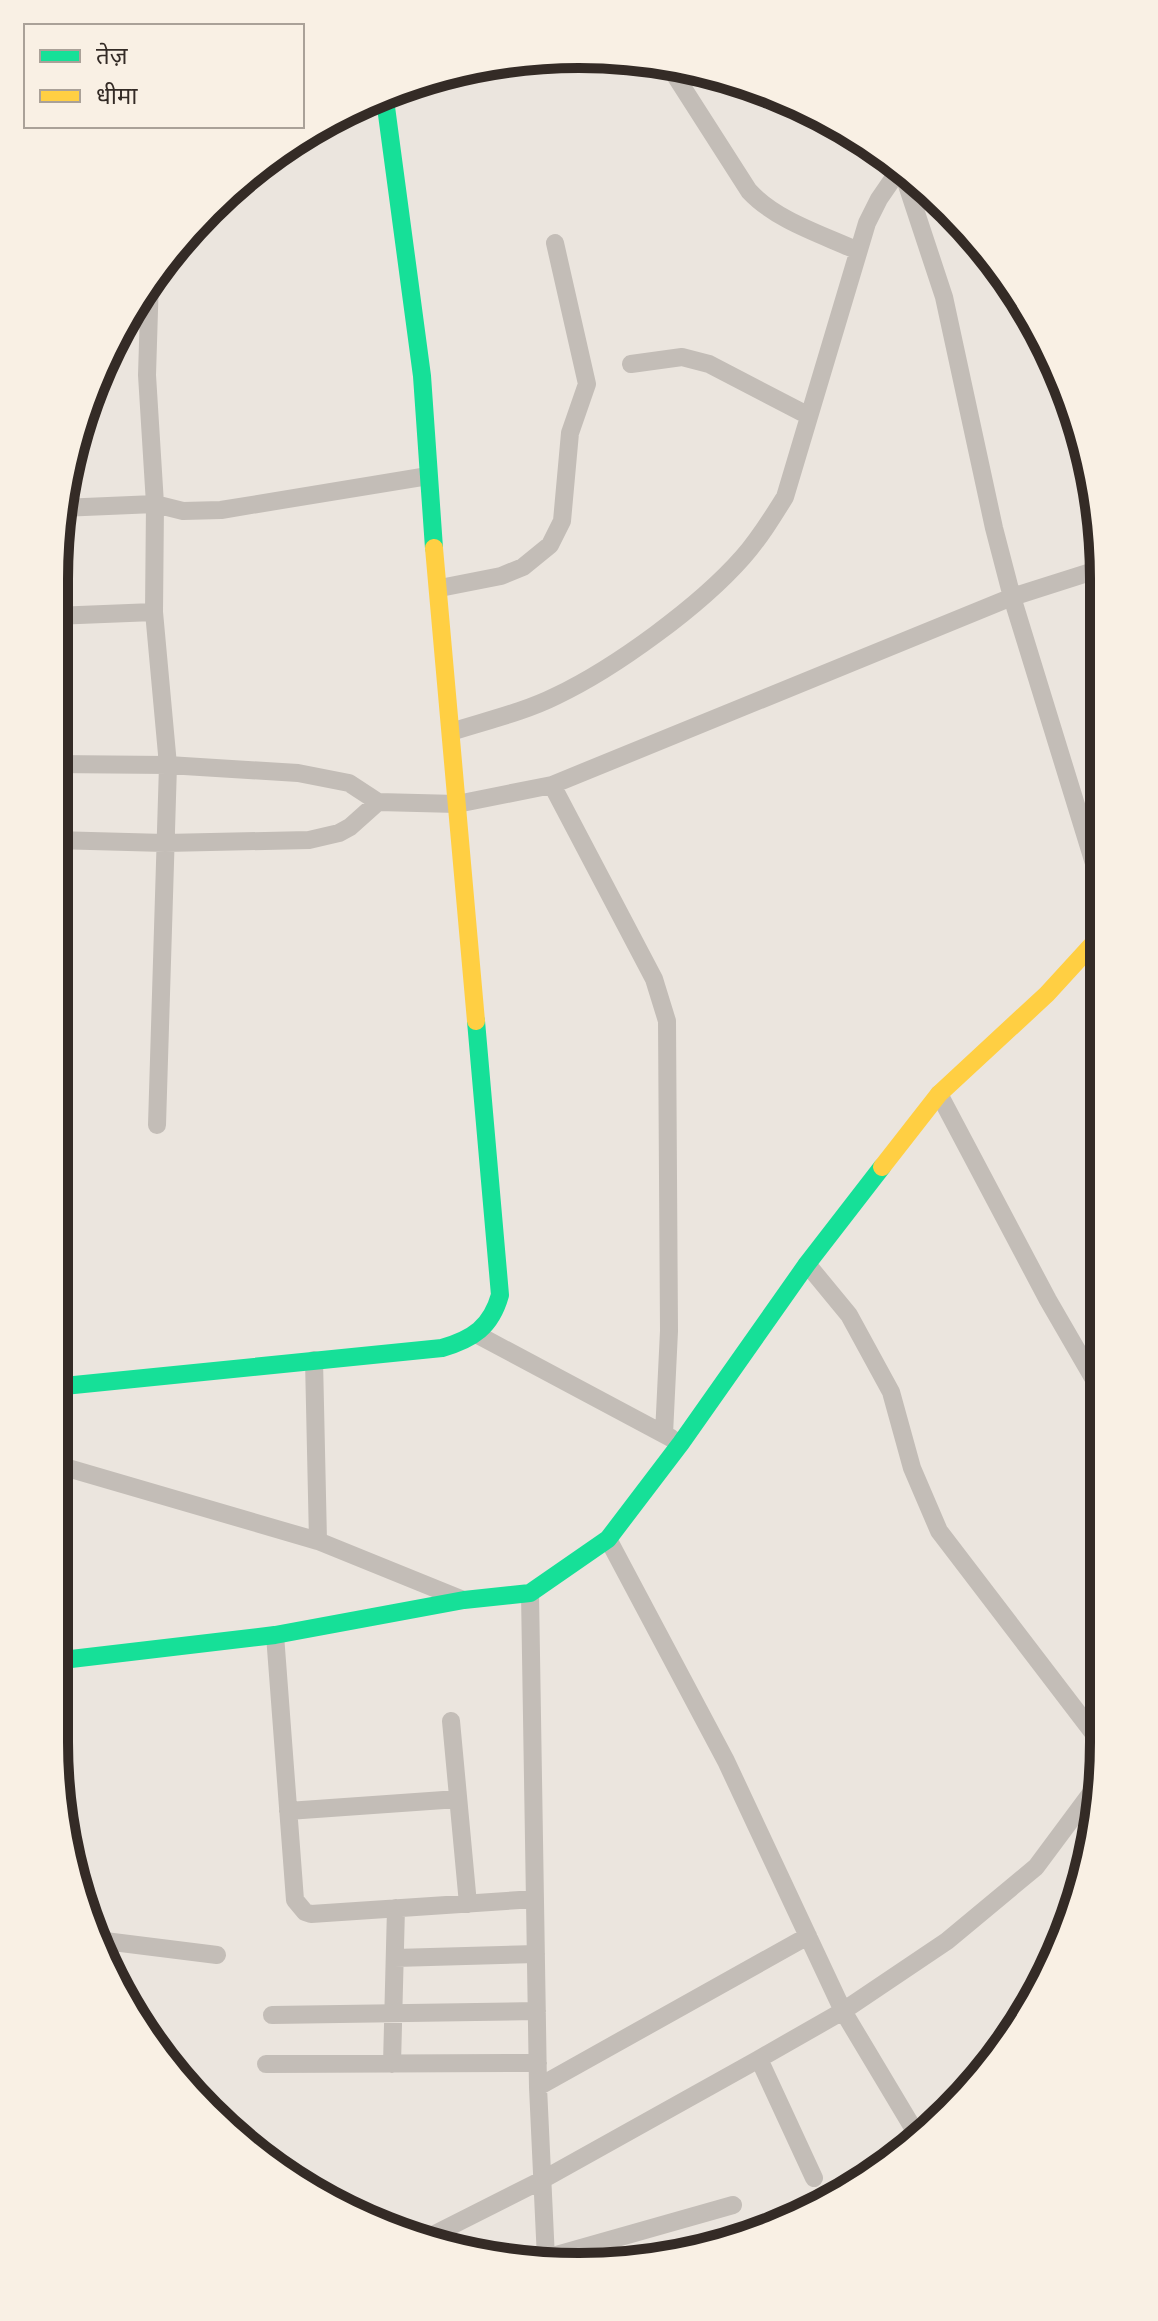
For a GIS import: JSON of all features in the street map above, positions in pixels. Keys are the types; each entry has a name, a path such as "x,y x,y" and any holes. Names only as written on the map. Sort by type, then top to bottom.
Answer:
{"street":[{"path":"676,78 758,201 771,211 858,251"},
{"path":"68,1386 442,1348 478,1335 495,1317 500,1295 428,476 422,376 386,106"},
{"path":"451,732 553,698 617,662 693,604 741,560 765,530 785,497 872,210 894,177"},
{"path":"909,189 944,297 1012,597 1090,850"},
{"path":"440,588 501,576 523,567 550,545 562,521 570,433 587,384 555,243"},
{"path":"149,302 147,375 155,504 154,612 168,765 157,1125"},
{"path":"631,364 682,357 709,364 809,416"},
{"path":"73,507 155,504 183,511 221,510 428,476"},
{"path":"68,764 168,765 298,773 349,783 378,802 457,804 552,785 1012,597 1090,572"},
{"path":"68,615 154,612"},
{"path":"552,785 654,979 667,1021 669,1331 673,1439"},
{"path":"68,840 165,843 309,840 350,827 378,802"},
{"path":"68,1659 275,1635 464,1600 530,1593 608,1539 673,1439 939,1094 1047,994 1090,947"},
{"path":"939,1094 1090,1373"},
{"path":"807,1264 849,1315 891,1392 912,1468 939,1531 1090,1729"},
{"path":"478,1335 673,1439"},
{"path":"314,1360 318,1541"},
{"path":"68,1468 318,1541 464,1600"},
{"path":"608,1539 726,1761 843,2011 913,2128"},
{"path":"530,1593 538,2087 546,2252"},
{"path":"275,1635 295,1900 299,1907 311,1914 535,1899"},
{"path":"451,1721 468,1904"},
{"path":"288,1811 458,1799"},
{"path":"437,2233 542,2180 843,2011 947,1941 1036,1867 1087,1799"},
{"path":"392,2064 396,1908"},
{"path":"538,2087 808,1936"},
{"path":"109,1941 217,1955"},
{"path":"395,1958 536,1954"},
{"path":"272,2015 537,2011"},
{"path":"759,2059 814,2178"},
{"path":"266,2064 538,2063"},
{"path":"568,2253 733,2205"}],"traffic: fast":[{"path":"386,106 422,376 434,548"},
{"path":"68,1386 442,1348 479,1330 492,1316 500,1295 476,1021"},
{"path":"68,1659 275,1635 464,1600 530,1593 608,1539 681,1443 807,1264 882,1167"}],"traffic: slow":[{"path":"434,548 476,1021"},
{"path":"882,1167 939,1094 1047,994 1090,947"}]}
